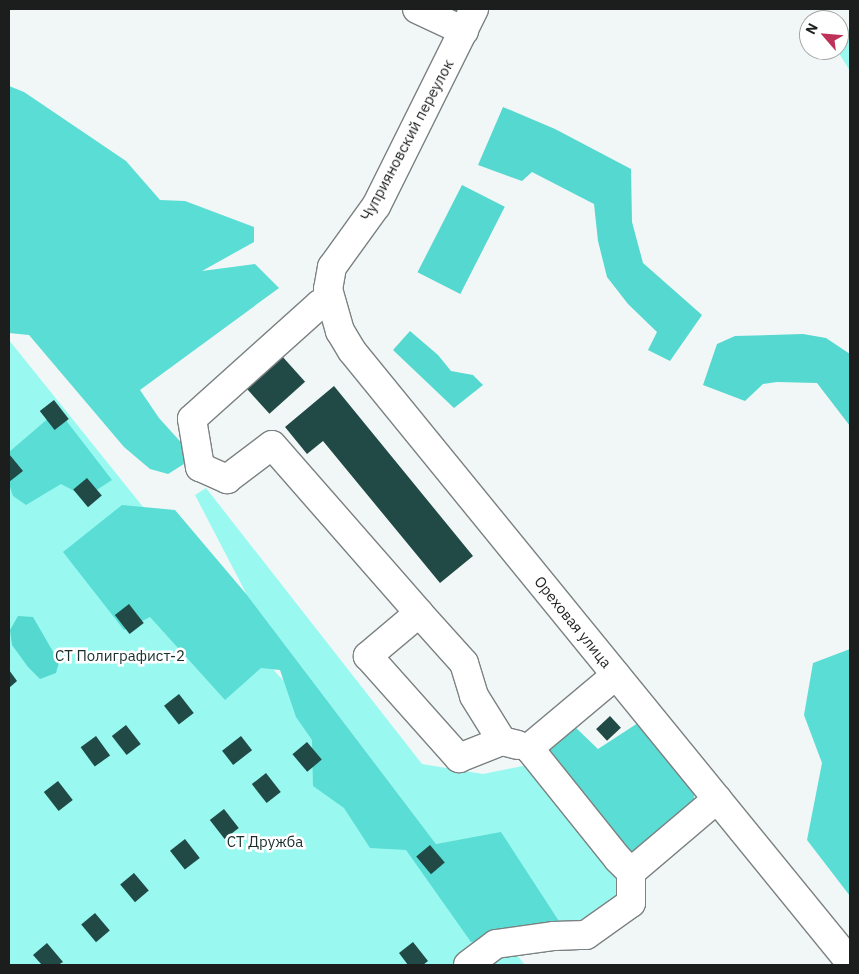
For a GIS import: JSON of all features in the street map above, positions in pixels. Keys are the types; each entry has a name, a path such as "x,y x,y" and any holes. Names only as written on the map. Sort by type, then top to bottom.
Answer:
{"street":[{"path":"417,9 469,20"},
{"name":"Чуприяновский переулок","path":"332,267 376,206 469,20"},
{"name":"Ореховая улица","path":"332,267 328,290 330,300 340,331 352,351 850,962"},
{"path":"330,300 320,304 192,419 200,467 227,479 272,445 464,663 474,696 502,741"},
{"path":"419,613 368,656 459,758 502,741 529,748 618,860 631,872 631,903 586,935 554,936 496,944 468,965"},
{"path":"529,748 616,675"},
{"path":"631,872 717,799"}],"green space":[{"path":"849,29 850,71 843,60 849,60"},
{"path":"9,340 278,675 328,723 525,965 9,965"},
{"path":"206,488 422,764 483,774 532,764 622,883 622,897 581,929 559,921 501,833 436,844 247,595 195,495"}],"shaded area":[{"path":"9,86 24,92 126,161 160,200 185,201 254,227 254,242 202,271 255,264 279,288 140,390 159,418 187,449 192,459 168,474 150,469 124,447 29,335 9,333"},
{"path":"503,107 555,129 631,169 632,222 643,263 702,315 670,361 648,350 657,332 628,304 607,277 598,241 594,204 532,172 522,181 478,165"},
{"path":"462,185 505,207 460,294 418,272"},
{"path":"410,331 438,355 451,371 473,375 483,385 454,408 393,350"},
{"path":"803,334 826,338 850,354 850,426 817,383 777,382 763,384 745,401 703,385 717,344 735,336"},
{"path":"58,410 112,480 86,497 61,484 26,505 13,496 9,484 9,452"},
{"path":"122,505 175,510 247,595 436,844 501,832 559,921 547,933 471,942 406,850 370,848 344,808 313,786 312,740 296,717 280,670 261,668 225,700 150,617 124,630 63,552"},
{"path":"18,616 33,617 59,662 56,673 40,679 28,667 12,645 10,630"},
{"path":"850,649 850,896 807,840 822,763 804,715 813,663"},
{"path":"641,721 695,790 693,807 634,854 616,848 542,753 573,725 598,749"}],"building":[{"path":"281,355 305,382 269,414 245,387"},
{"path":"334,386 473,556 440,583 323,441 307,454 285,427"},
{"path":"54,400 69,419 55,430 40,411"},
{"path":"9,454 23,471 9,482"},
{"path":"87,478 102,496 88,507 73,490"},
{"path":"129,604 144,623 130,634 115,615"},
{"path":"9,670 17,681 9,688"},
{"path":"179,694 194,713 179,725 164,706"},
{"path":"610,716 621,728 607,741 596,729"},
{"path":"126,725 141,744 127,755 112,736"},
{"path":"96,736 110,755 95,767 81,747"},
{"path":"241,736 252,750 233,765 222,751"},
{"path":"307,742 322,760 307,772 292,754"},
{"path":"266,773 281,792 267,803 252,784"},
{"path":"58,781 73,800 59,811 44,792"},
{"path":"224,809 239,828 225,839 210,820"},
{"path":"185,839 200,858 185,870 170,851"},
{"path":"430,845 445,863 431,874 416,857"},
{"path":"134,873 149,891 135,902 120,885"},
{"path":"95,913 110,931 96,942 81,925"},
{"path":"413,942 428,961 423,965 408,965 399,953"},
{"path":"47,943 63,962 58,965 42,965 33,955"}],"park label":[{"name":"СТ Полиграфист-2","path":"120,656"},
{"name":"СТ Дружба","path":"265,842"}]}
